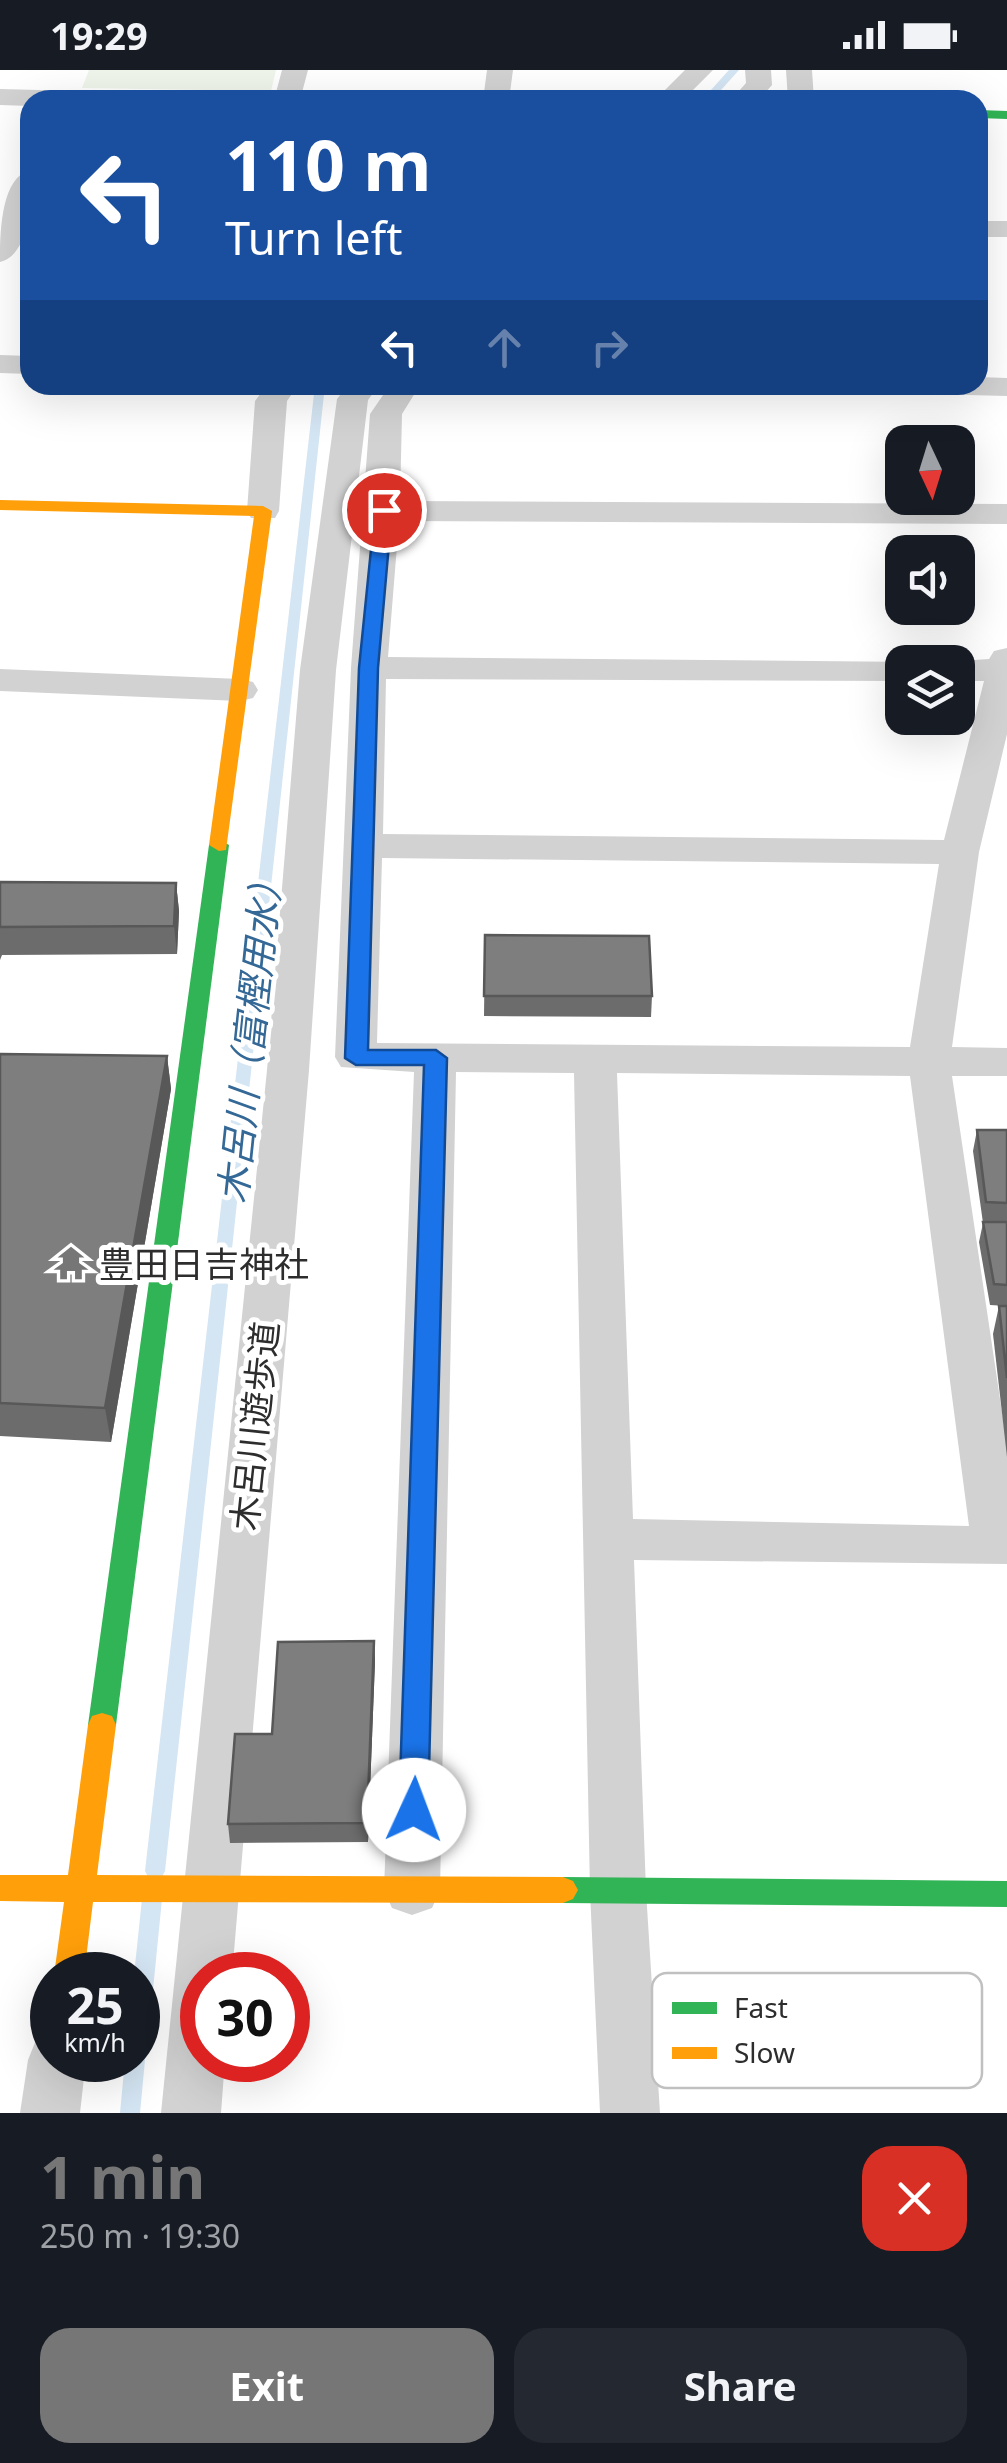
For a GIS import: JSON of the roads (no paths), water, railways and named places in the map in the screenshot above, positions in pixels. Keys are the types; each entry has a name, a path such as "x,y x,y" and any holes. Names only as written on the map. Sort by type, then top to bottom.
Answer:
{"street":[{"path":"679,90 700,70"},
{"path":"0,254 20,203"},
{"path":"72,1952 168,1069 240,690 263,512 271,401 276,395"},
{"name":"木呂川遊歩道","path":"191,2113 202,1888 288,1070 318,670 356,395"},
{"path":"398,395 386,414 384,510 368,668 356,1058 1007,1062"},
{"path":"0,505 263,512"},
{"path":"384,510 1007,514"},
{"path":"609,1539 997,1547 929,1062 960,852 1006,665 975,668"},
{"path":"368,668 885,670"},
{"path":"0,680 240,690"},
{"path":"362,846 960,852"},
{"path":"412,1890 436,1058"},
{"path":"595,1058 618,1891 630,2113"},
{"path":"0,1888 81,1885 1007,1894"},
{"path":"50,2113 54,2082"}],"waterway":[{"name":"木呂川（富樫用水）","path":"716,90 734,70"},
{"name":"木呂川（富樫用水）","path":"155,1871 319,395"},
{"name":"木呂川（富樫用水）","path":"147,1952 152,1899"},
{"name":"木呂川（富樫用水）","path":"130,2113 133,2082"}],"place":[{"name":"豊田日吉神社","path":"71,1263"}]}
